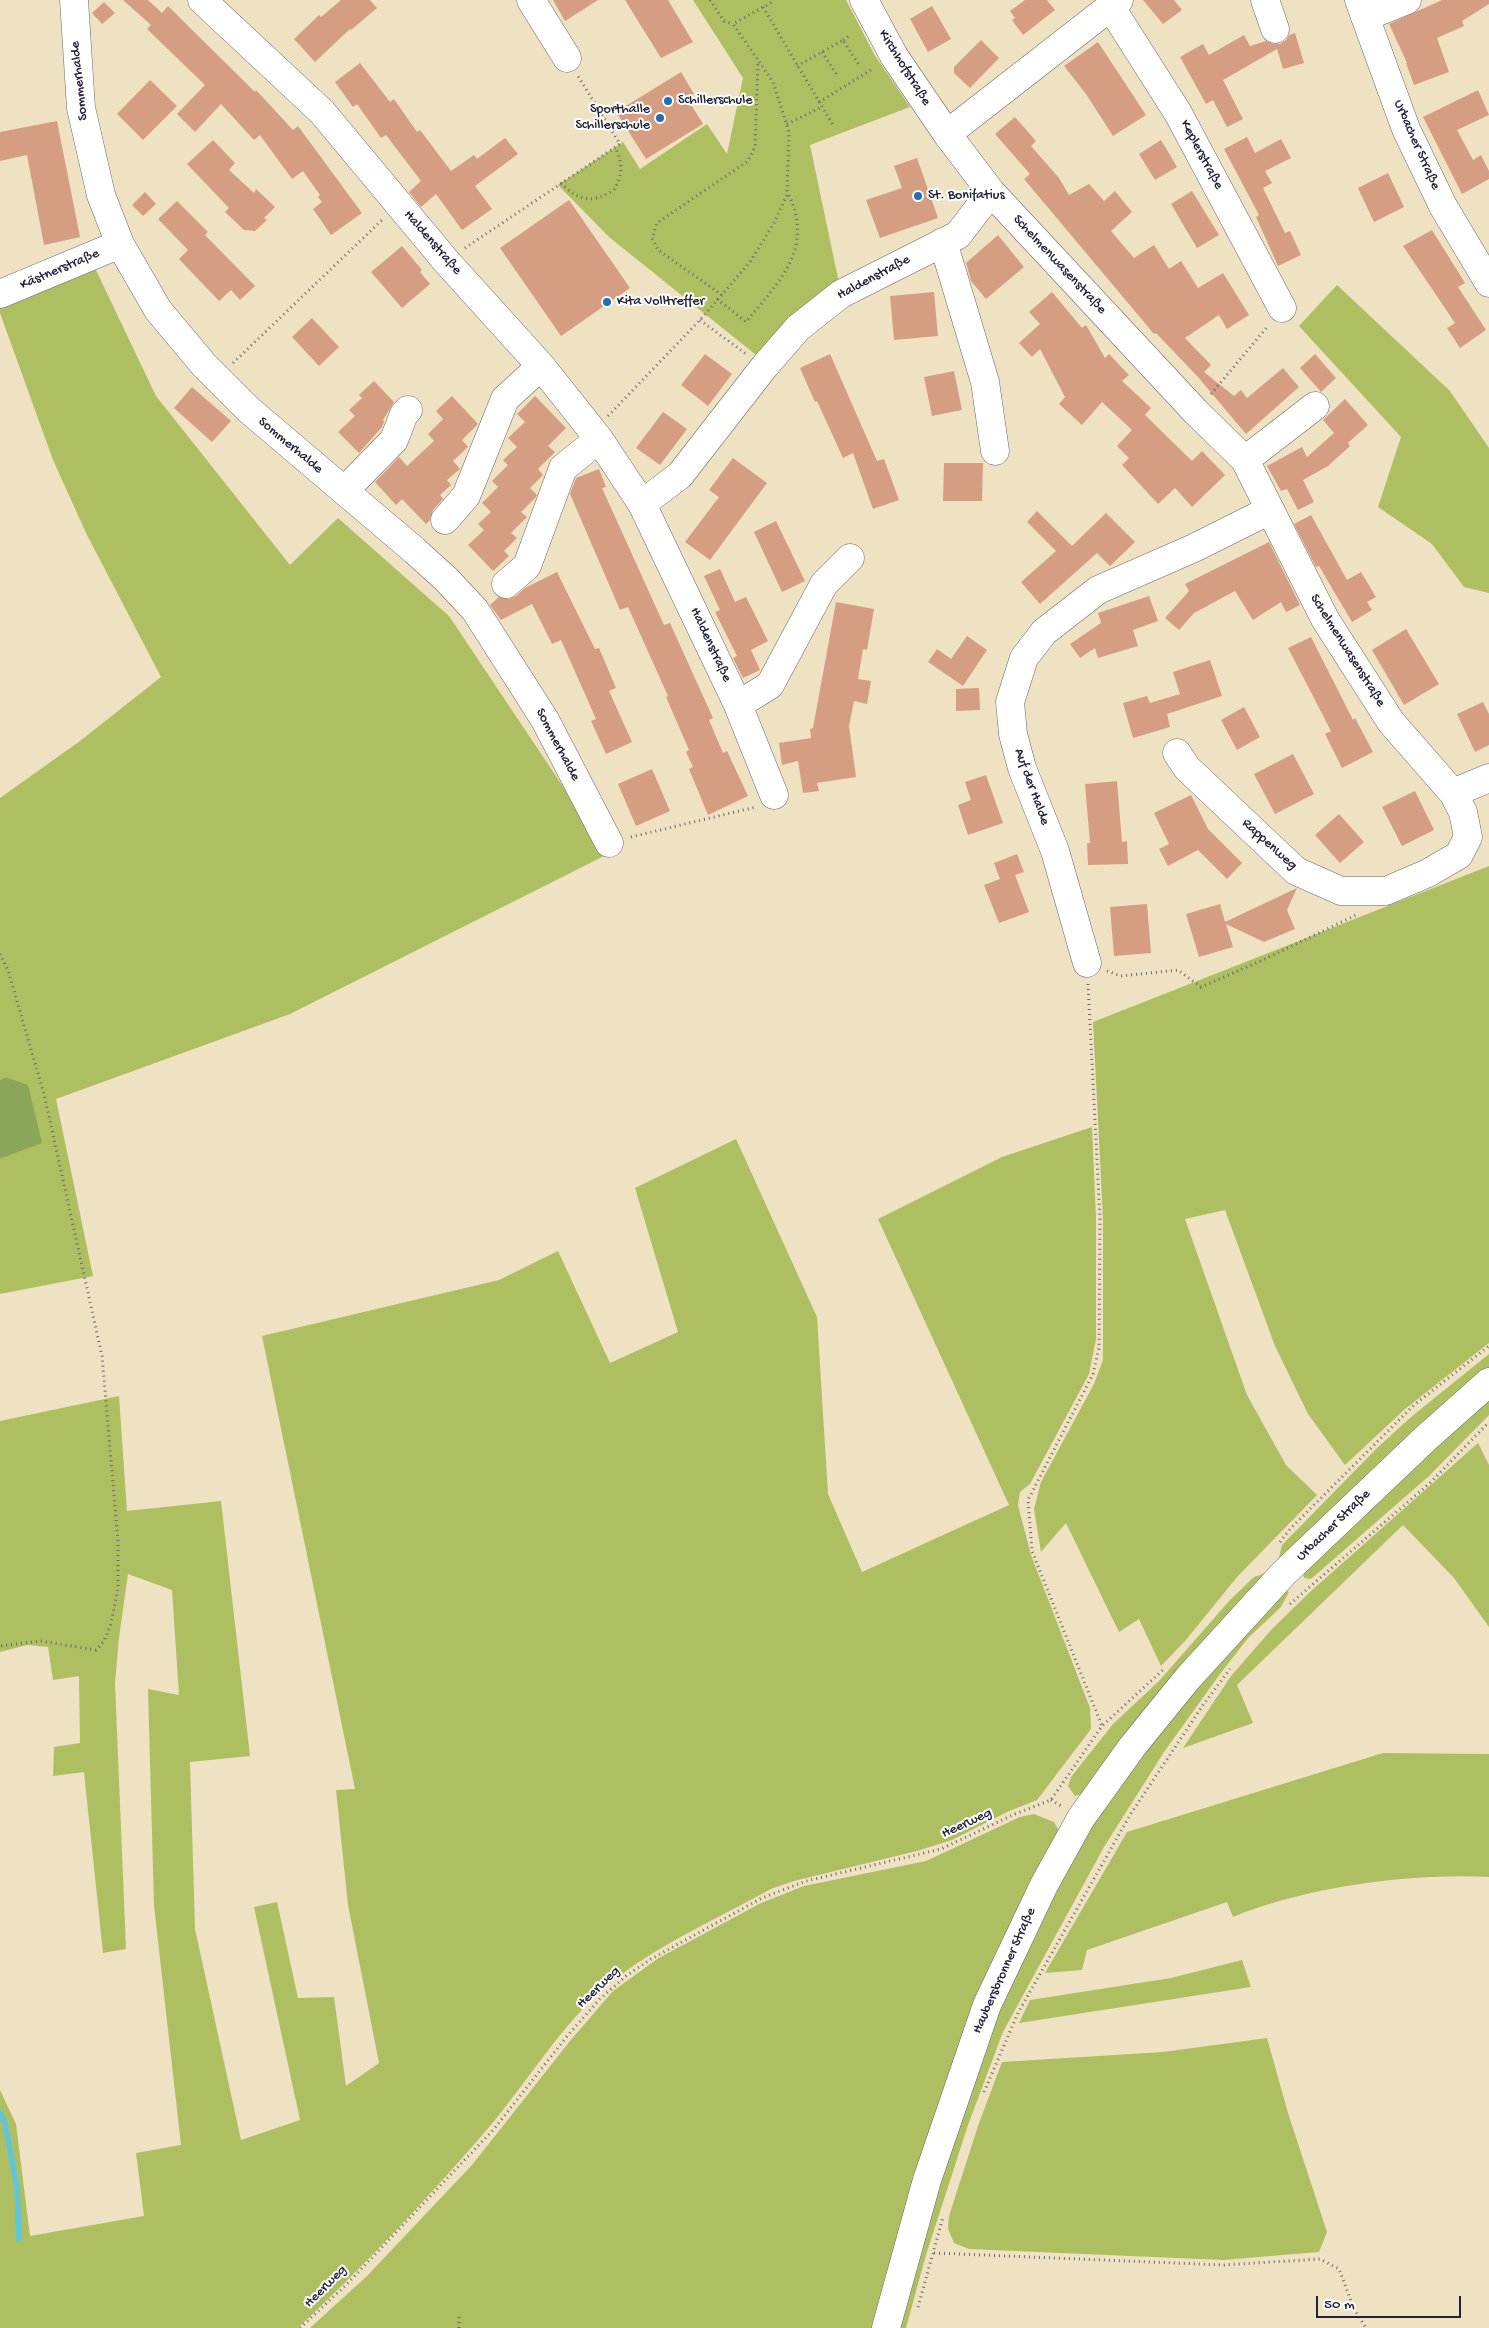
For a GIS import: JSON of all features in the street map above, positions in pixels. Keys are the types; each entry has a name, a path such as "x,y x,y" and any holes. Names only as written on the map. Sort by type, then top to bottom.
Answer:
{"street":[{"name":"Sommerhalde","path":"74,0 81,108 100,195 120,244 158,310 204,365 249,410 446,580 475,610 545,720 609,843"},
{"name":"Haldenstraße","path":"202,0 322,112 446,261 541,366 596,435 642,504 738,705 765,801"},
{"path":"531,0 568,58"},
{"name":"Kirchhofstraße","path":"864,0 894,56 947,134"},
{"path":"1265,0 1275,29"},
{"path":"1362,8 1407,0"},
{"path":"947,134 1101,6"},
{"name":"Keplerstraße","path":"1101,6 1178,113 1282,308"},
{"name":"Urbacher Straße","path":"1362,8 1406,129 1443,206 1489,283"},
{"name":"Schelmenwasenstraße","path":"947,134 991,192 1196,412 1245,460 1325,619 1392,722 1453,793"},
{"name":"Haldenstraße","path":"642,504 680,475 764,367 798,328 842,294 958,235 991,192"},
{"path":"943,242 985,382 995,451"},
{"name":"Kästnerstraße","path":"0,294 120,244"},
{"path":"445,520 466,496 506,399 541,366"},
{"path":"1245,460 1315,406"},
{"path":"344,491 394,440 404,414 408,410"},
{"path":"506,584 527,566 563,468 596,435"},
{"name":"Auf der Halde","path":"1087,963 1055,851 1022,768 1013,734 1010,702 1024,658 1044,632 1098,590 1194,548 1270,510"},
{"path":"738,705 770,685 824,584 850,558"},
{"name":"Rappenweg","path":"1177,753 1187,768 1296,871 1341,891 1386,891 1428,873 1459,855 1468,837 1463,812 1453,793"},
{"path":"1453,793 1489,778"},
{"name":"Urbacher Straße","path":"1188,1678 1284,1573 1426,1438 1489,1382"},
{"name":"Haubersbronner Straße","path":"886,2328 927,2180 986,2006 1044,1885 1081,1818 1132,1747 1188,1678"}],"path":[{"path":"596,435 750,262 774,223 787,196 789,132 772,82 733,24 724,21 710,0"},
{"path":"733,24 771,1"},
{"path":"763,7 833,125"},
{"path":"798,66 851,35"},
{"path":"843,40 859,65"},
{"path":"822,52 837,75"},
{"path":"446,261 620,144 568,58"},
{"path":"722,295 658,250 652,238 657,223 748,161 756,147 758,60"},
{"path":"819,102 871,70"},
{"path":"787,124 822,107"},
{"path":"561,183 574,195 583,199 593,199 614,190 622,171 615,147"},
{"path":"717,299 746,322 789,268 798,242 794,206 787,191"},
{"path":"236,360 399,204"},
{"path":"1196,412 1282,308"},
{"path":"700,320 764,367"},
{"path":"609,843 765,801"},
{"path":"1121,976 1178,970 1201,986 1265,959 1364,911 1386,891"},
{"path":"0,954 8,970 44,1094 102,1356 117,1532 118,1587 111,1624 104,1641 96,1650 41,1642 0,1646"},
{"name":"Heerweg","path":"300,2328 346,2284 494,2129 568,2036 600,1999 626,1976 651,1959 762,1898 806,1881 941,1849 1015,1814 1051,1800 1102,1726 1032,1551 1028,1500 1093,1374 1099,1348 1100,1219 1087,963"},
{"path":"1414,1405 1489,1346"},
{"path":"1283,1611 1430,1483 1489,1422"},
{"path":"981,2101 1018,2014 1130,1815 1203,1705 1232,1666"},
{"path":"917,2309 944,2214"},
{"path":"934,2252 1223,2265 1320,2259 1339,2269 1354,2309 1366,2328"},
{"path":"459,2316 459,2328"}],"green space":[{"path":"693,0 846,0 874,54 910,107 810,145 839,283 756,355 609,237 558,185 623,142 640,169 707,124 727,154 743,78"},
{"path":"94,266 156,396 290,565 338,518 449,616 608,854 290,1014 56,1099 93,1276 0,1294 0,1159 41,1143 5,1077 0,1080 0,798 80,741 161,677 86,533 53,460 0,313 0,304"},
{"path":"1337,285 1450,391 1489,448 1489,593 1464,587 1432,544 1378,507 1401,437 1299,326"},
{"path":"1489,866 1489,1343 1405,1409 1345,1465 1308,1414 1275,1346 1225,1210 1185,1219 1247,1395 1286,1465 1317,1495 1237,1577 1186,1640 1161,1666 1139,1619 1119,1632 1066,1523 1041,1552 1034,1509 1041,1482 1094,1384 1103,1360 1103,1219 1093,1022"},
{"path":"5,1077 28,1085 42,1143 0,1159 0,1080"},
{"path":"1092,1127 1096,1218 1096,1339 1089,1374 1030,1484 1020,1492 1018,1505 1031,1555 1090,1708 1091,1729 1037,1800 1007,1812 952,1840 917,1851 794,1881 771,1889 688,1933 628,1970 609,1984 577,2015 490,2126 444,2178 397,2230 298,2328 0,2328 0,2090 16,2124 30,2236 144,2216 136,2153 181,2145 154,1906 148,1689 179,1695 172,1590 128,1574 115,1683 126,1949 103,1953 84,1772 53,1776 54,1747 80,1743 79,1676 53,1680 48,1647 27,1645 0,1652 0,1421 119,1396 127,1511 221,1501 250,1756 190,1762 195,1929 241,2140 300,2120 254,1907 277,1902 298,1998 334,1997 346,2086 379,2063 348,1905 336,1790 355,1789 262,1336 499,1280 558,1251 610,1363 678,1332 635,1188 736,1139 817,1317 828,1494 862,1572 1009,1505 878,1219 1002,1157"},
{"path":"1489,1354 1489,1368 1285,1561 1279,1557 1282,1545 1377,1448 1411,1417"},
{"path":"1489,1393 1489,1415 1429,1476 1311,1579 1304,1578 1303,1571"},
{"path":"1478,1443 1489,1465 1489,1627 1454,1578 1403,1525 1237,1685 1253,1723 1183,1748 1231,1676 1272,1629 1311,1591"},
{"path":"1265,1573 1087,1792 1075,1796 1068,1786 1071,1777 1113,1724 1159,1681 1230,1600 1254,1577"},
{"path":"1285,1590 1289,1592 1281,1607 1248,1638 1164,1752 1104,1847 1003,2032 968,2125 926,2255 906,2328 898,2328 950,2144 992,2018 1031,1933 1088,1829 1201,1677"},
{"path":"1383,1753 1489,1754 1489,1877 1426,1877 1359,1884 1293,1898 1233,1917 1227,1902 1087,1950 1082,1970 1045,1973 1127,1832"},
{"path":"1034,1814 1054,1822 1059,1831 877,2328 310,2328 367,2276 472,2165 570,2041 613,1991 657,1959 761,1903 804,1886 926,1861 1020,1817"},
{"path":"1242,1960 1251,1987 1019,2023 1030,2000 1171,1978"},
{"path":"1267,2038 1288,2113 1327,2232 1319,2252 1223,2260 969,2249 954,2243 948,2229 949,2216 978,2126 1002,2062 1163,2052"}],"building":[{"path":"123,0 148,0 162,13 168,6 255,92 256,90 293,130 298,126 362,213 331,235 313,209 322,202 318,197 320,195 303,171 292,179 260,135 254,140 221,104 195,132 177,114 205,85 147,29 151,25"},
{"path":"341,0 370,0 377,8 350,29 315,62 294,39 319,15 321,17"},
{"path":"553,0 598,0 565,21"},
{"path":"625,0 668,0 693,42 661,58"},
{"path":"1025,0 1047,0 1055,10 1023,35 1012,20 1015,18 1010,11"},
{"path":"1143,0 1174,0 1182,10 1163,24"},
{"path":"1442,0 1489,0 1489,4 1462,21 1464,26 1437,38 1449,72 1414,85 1407,63 1389,24"},
{"path":"104,2 115,13 102,24 92,13"},
{"path":"932,6 951,39 928,52 910,19"},
{"path":"1295,33 1304,63 1283,69 1277,49 1223,80 1243,119 1227,127 1213,100 1206,104 1180,57 1203,44 1209,55 1244,35 1250,46 1266,41 1280,44 1289,35"},
{"path":"981,40 999,58 970,88 954,73 954,67"},
{"path":"1098,42 1146,115 1113,136 1086,94 1064,66"},
{"path":"360,63 390,102 394,99 417,132 420,130 451,171 474,155 477,159 505,138 518,154 475,186 492,209 462,230 436,194 421,207 409,192 421,181 386,135 381,138 357,104 353,107 335,82"},
{"name":"Sporthalle Schillerschule","path":"681,72 694,94 687,98 703,124 646,159 616,112"},
{"path":"150,80 177,106 143,140 117,114"},
{"path":"1478,90 1489,115 1457,130 1473,160 1481,155 1489,171 1489,179 1462,194 1423,117"},
{"path":"1015,117 1036,141 1031,146 1059,178 1069,195 1089,184 1104,201 1115,191 1132,212 1111,231 1134,258 1154,245 1169,269 1181,261 1198,288 1223,273 1249,315 1227,329 1219,315 1185,338 1211,365 1204,372 1234,396 1241,390 1247,398 1283,368 1299,387 1246,434 1198,377 1156,333 1154,334 1024,179 1030,174 995,134"},
{"path":"57,121 80,237 44,245 27,155 0,161 0,132"},
{"path":"1247,137 1255,153 1281,139 1291,158 1265,171 1272,183 1263,188 1285,233 1290,231 1301,255 1278,266 1256,217 1259,215 1224,149"},
{"path":"213,140 235,163 229,170 254,193 256,189 275,207 264,218 267,220 255,231 244,230 225,212 229,208 187,164"},
{"path":"1161,140 1177,167 1155,180 1139,154"},
{"name":"St. Bonifatius","path":"917,158 938,218 880,238 866,200 902,188 894,166"},
{"path":"1388,173 1404,207 1374,222 1358,188"},
{"path":"1192,191 1219,235 1197,248 1171,204"},
{"path":"145,192 156,204 143,216 132,205"},
{"path":"569,200 630,288 561,336 500,248"},
{"path":"177,201 208,232 205,235 255,286 240,300 231,290 219,301 179,259 188,250 158,219"},
{"path":"1432,230 1465,283 1458,287 1486,330 1460,348 1447,328 1455,323 1403,246"},
{"path":"998,235 1024,267 986,299 971,281 966,263"},
{"path":"402,246 422,270 420,272 430,284 402,308 371,272"},
{"path":"934,292 938,336 894,340 890,296"},
{"path":"1052,292 1082,328 1086,325 1105,358 1109,354 1129,375 1122,381 1151,408 1145,415 1192,461 1202,451 1225,475 1192,507 1175,488 1158,504 1122,465 1129,458 1117,446 1132,430 1102,402 1082,425 1059,404 1065,397 1040,349 1032,357 1019,343 1040,324 1029,312"},
{"path":"312,318 339,347 319,366 292,337"},
{"path":"705,354 732,374 708,406 681,385"},
{"path":"830,354 877,461 884,459 899,500 873,509 853,453 843,458 817,401 815,402 800,368"},
{"path":"1315,354 1336,378 1321,392 1300,368"},
{"path":"954,371 962,410 932,416 924,377"},
{"path":"374,381 394,402 383,420 382,427 359,453 338,432 355,416 349,410 362,398 359,395"},
{"path":"192,387 231,421 212,442 174,408"},
{"path":"452,396 478,424 462,440 468,447 453,461 460,469 447,480 451,485 440,495 443,499 433,510 430,520 426,524 402,499 396,505 375,482 399,457 407,466 434,441 428,434 443,419 436,411"},
{"path":"535,396 566,428 548,446 555,452 538,469 543,475 530,488 537,495 521,512 527,517 511,533 517,538 504,551 509,556 493,571 468,545 484,530 478,524 491,512 482,503 498,487 492,481 508,465 503,460 517,447 508,438 525,422 517,414"},
{"path":"1345,399 1368,425 1348,443 1350,446 1328,466 1303,480 1314,502 1298,510 1287,489 1281,491 1267,466 1302,447 1307,457 1334,433 1323,420"},
{"path":"663,412 687,429 660,465 636,448"},
{"path":"733,458 767,483 710,560 685,542 719,497 709,490"},
{"path":"944,463 983,463 982,501 943,501"},
{"path":"599,469 606,487 602,488 664,625 670,623 713,718 709,720 723,753 727,751 748,796 708,815 689,769 693,767 686,752 689,750 666,697 668,696 628,607 620,610 570,494 576,478"},
{"path":"1037,511 1072,546 1106,513 1135,542 1110,566 1097,553 1040,604 1021,582 1056,551 1027,522"},
{"path":"1311,515 1347,580 1361,572 1376,597 1367,602 1372,610 1352,622 1319,566 1316,567 1294,524"},
{"path":"776,521 805,581 782,592 754,532"},
{"path":"1269,542 1300,605 1286,612 1281,602 1253,620 1235,591 1194,613 1179,630 1165,618 1189,591 1185,584"},
{"path":"720,569 735,602 746,597 768,641 751,650 760,670 743,678 733,658 737,656 715,612 720,610 704,576"},
{"path":"557,572 595,649 599,648 616,688 609,691 632,742 606,754 591,721 596,719 561,640 552,644 532,604 501,620 490,605 499,597 508,599 516,596 525,588"},
{"path":"1149,596 1158,621 1133,630 1138,646 1098,658 1095,648 1080,658 1070,644 1101,623 1098,613"},
{"path":"836,602 874,609 867,650 863,649 858,679 871,681 867,704 854,701 849,726 856,777 817,783 819,791 803,793 798,761 782,765 779,743 811,738 810,729 813,728"},
{"path":"1406,629 1439,684 1404,705 1372,650"},
{"path":"967,636 987,650 963,686 928,662 937,649 951,659"},
{"path":"1311,637 1353,720 1355,718 1373,752 1342,768 1325,734 1331,731 1288,648"},
{"path":"1210,660 1222,696 1167,714 1170,727 1133,738 1123,703 1147,696 1150,703 1180,694 1173,672"},
{"path":"979,688 980,710 956,711 956,689"},
{"path":"1483,702 1489,714 1489,745 1475,752 1457,714"},
{"path":"1244,707 1260,737 1237,750 1221,720"},
{"path":"1293,754 1314,794 1275,814 1254,774"},
{"path":"652,769 670,811 636,826 618,784"},
{"path":"986,775 1003,823 968,835 958,805 971,800 965,782"},
{"path":"1117,781 1122,842 1127,841 1128,864 1088,865 1087,843 1090,843 1085,784"},
{"path":"1415,791 1434,830 1402,846 1382,807"},
{"path":"1191,795 1208,829 1242,863 1227,879 1198,850 1168,866 1159,849 1169,844 1154,813"},
{"path":"1339,814 1364,842 1340,863 1315,835"},
{"path":"1017,854 1024,872 1015,875 1029,912 999,923 984,885 1000,879 994,863"},
{"path":"1297,888 1287,910 1295,929 1264,942 1226,924 1233,947 1199,957 1186,914 1220,904 1225,922"},
{"path":"1147,904 1151,953 1114,956 1110,907"}],"waterway":[{"path":"0,2113 5,2123 17,2188 19,2239"}],"place":[{"name":"Schillerschule","path":"668,101"},
{"name":"Sporthalle Schillerschule","path":"660,118"},
{"name":"St. Bonifatius","path":"918,196"},
{"name":"Kita Volltreffer","path":"607,302"}]}
